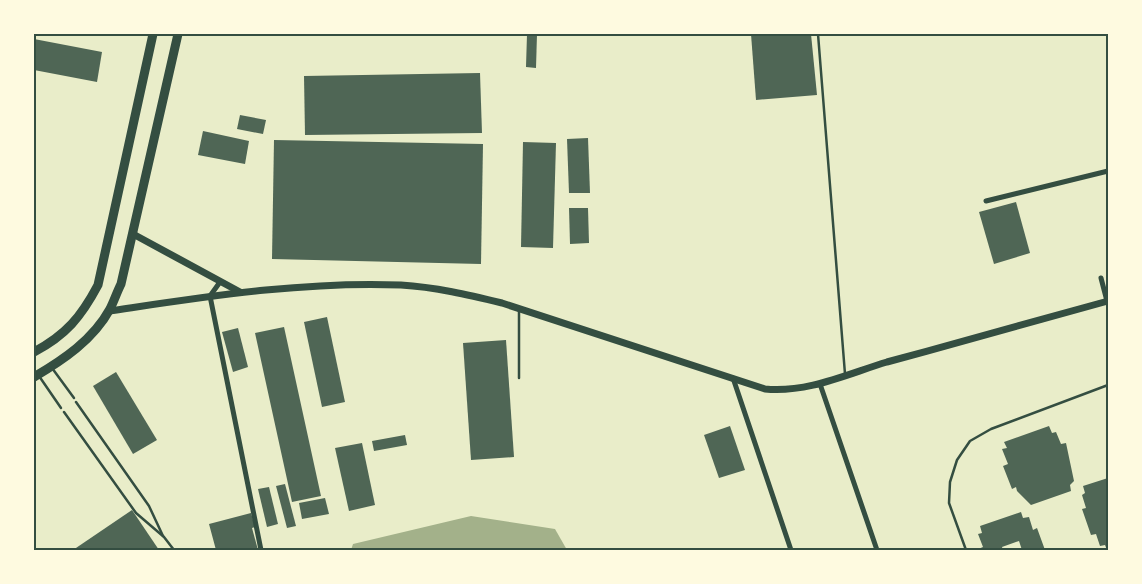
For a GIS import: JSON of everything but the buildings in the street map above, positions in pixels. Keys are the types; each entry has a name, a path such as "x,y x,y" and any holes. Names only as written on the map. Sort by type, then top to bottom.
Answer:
{"main road":[{"path":"34,352 67,330 89,302 98,285 152,34"},
{"path":"36,376 73,352 91,334 109,311 121,284 178,34"}],"street":[{"path":"986,201 1108,171"},
{"path":"133,234 240,292"},
{"path":"109,311 240,292 294,288 402,285 464,294 520,309 765,389 782,390 820,384 845,375 1108,301 1101,278"},
{"path":"220,282 210,296 261,550"},
{"path":"733,378 791,550"},
{"path":"820,384 877,550"}],"lane":[{"path":"818,34 845,375"},
{"path":"519,378 520,309"},
{"path":"52,367 74,398"},
{"path":"36,376 62,408"},
{"path":"966,550 949,503 950,482 957,460 970,441 991,428 1108,385"},
{"path":"76,402 150,506 164,537"},
{"path":"64,412 136,513 164,537 174,550"}],"shaded area":[{"path":"471,516 555,529 567,550 351,550 353,544"}]}
